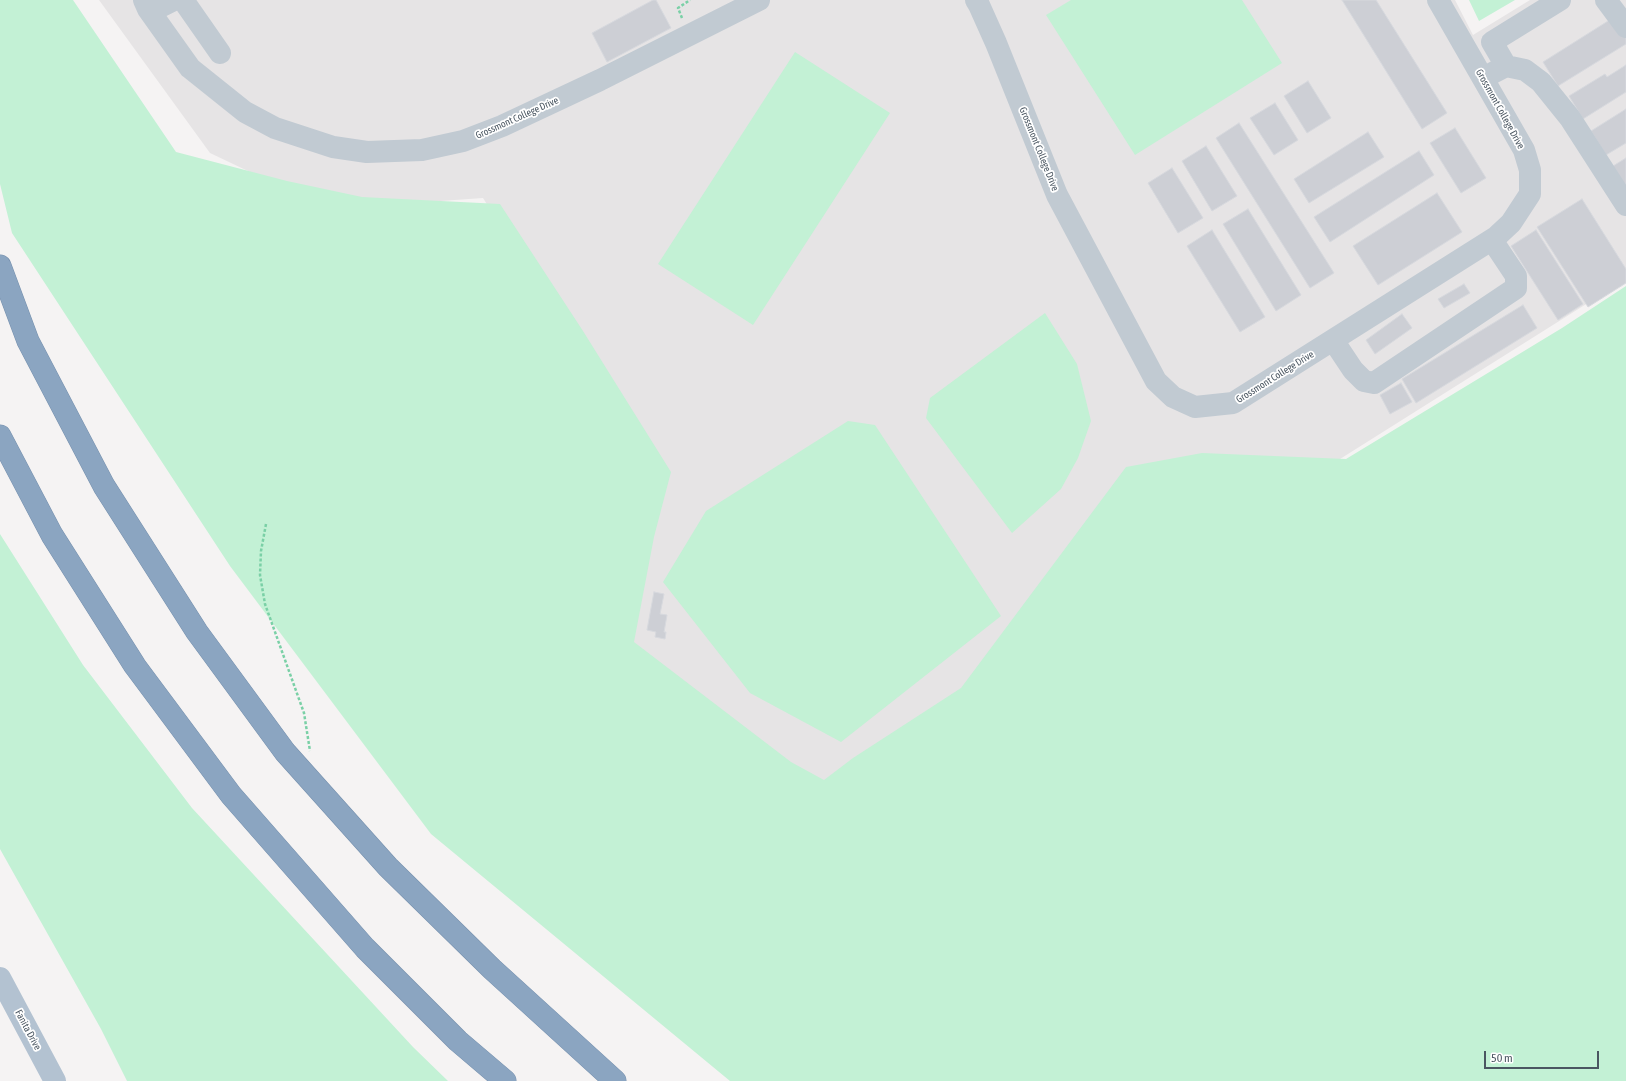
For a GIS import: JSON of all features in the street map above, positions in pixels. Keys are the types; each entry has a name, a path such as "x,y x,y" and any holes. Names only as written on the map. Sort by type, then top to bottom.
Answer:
{"highway":[{"path":"0,266 28,341 104,486 197,632 285,752 388,867 498,974 615,1081"},
{"path":"0,436 52,535 135,666 231,795 366,948 458,1041 505,1081"}],"main road":[{"name":"Fanita Drive","path":"0,978 55,1081"}],"street":[{"path":"147,6 174,0"},
{"path":"183,0 220,53"},
{"name":"Grossmont College Drive","path":"147,6 190,68 245,112 282,131 333,147 367,152 422,150 463,141 502,126 600,80 760,0"},
{"name":"Grossmont College Drive","path":"976,0 996,43 1057,195 1156,381 1173,397 1195,407 1233,403 1492,240 1511,224 1530,194 1530,170 1524,150 1438,0"},
{"path":"1506,66 1492,42 1560,0"},
{"path":"1606,0 1626,27"},
{"path":"1483,78 1506,66 1525,70 1541,82 1570,118 1626,205"},
{"path":"1333,340 1353,370 1364,381 1374,382 1516,288 1516,276 1492,240"}],"path":[{"path":"266,524 260,575 265,604 304,713 311,757"}],"shaded area":[{"path":"99,0 1455,0 1473,35 1530,0 1626,0 1626,279 803,797 633,642 655,470 483,198 328,209 210,153"}],"green space":[{"path":"0,0 73,0 176,152 287,181 362,197 500,204 583,331 671,472 654,537 634,642 791,762 824,780 853,758 961,688 1126,467 1202,453 1346,459 1562,328 1626,286 1626,1081 730,1081 431,834 230,566 12,233 0,184"},
{"path":"1071,0 1242,0 1282,63 1135,155 1046,15"},
{"path":"1469,0 1515,0 1479,21"},
{"path":"795,52 890,113 753,325 658,264"},
{"path":"1045,313 1077,364 1091,421 1078,458 1061,489 1012,533 926,418 930,398"},
{"path":"848,421 875,425 1001,616 841,742 750,693 663,582 706,511"},
{"path":"0,534 83,665 192,808 413,1047 448,1081 127,1081 101,1029 0,849"}],"building":[{"path":"653,0 656,0 671,28 607,62 592,33"},
{"path":"1342,0 1376,0 1447,113 1422,129"},
{"path":"1616,16 1626,31 1626,44 1558,86 1543,62"},
{"path":"1626,65 1626,92 1583,119 1569,96 1605,74 1607,77"},
{"path":"1308,81 1331,118 1307,133 1284,96"},
{"path":"1275,103 1298,140 1274,155 1250,118"},
{"path":"1626,109 1626,143 1606,155 1591,131"},
{"path":"1239,123 1334,273 1310,288 1216,138"},
{"path":"1455,128 1486,178 1461,193 1430,143"},
{"path":"1368,132 1384,157 1309,203 1294,179"},
{"path":"1206,146 1237,196 1212,211 1182,161"},
{"path":"1419,151 1434,175 1330,242 1314,217"},
{"path":"1626,158 1626,187 1613,166"},
{"path":"1172,168 1203,218 1178,233 1148,183"},
{"path":"1437,193 1462,232 1378,285 1353,246"},
{"path":"1582,199 1626,269 1626,283 1588,307 1537,227"},
{"path":"1248,209 1301,295 1276,311 1223,224"},
{"path":"1212,230 1265,317 1240,332 1187,246"},
{"path":"1536,230 1583,304 1558,320 1511,246"},
{"path":"1464,284 1470,293 1444,308 1438,299"},
{"path":"1523,305 1537,328 1416,403 1402,379"},
{"path":"1402,314 1412,328 1375,354 1366,340"},
{"path":"1401,383 1412,402 1390,414 1380,395"},
{"path":"654,592 664,594 660,614 667,615 664,632 666,632 665,639 655,637 656,632 647,630"}]}
